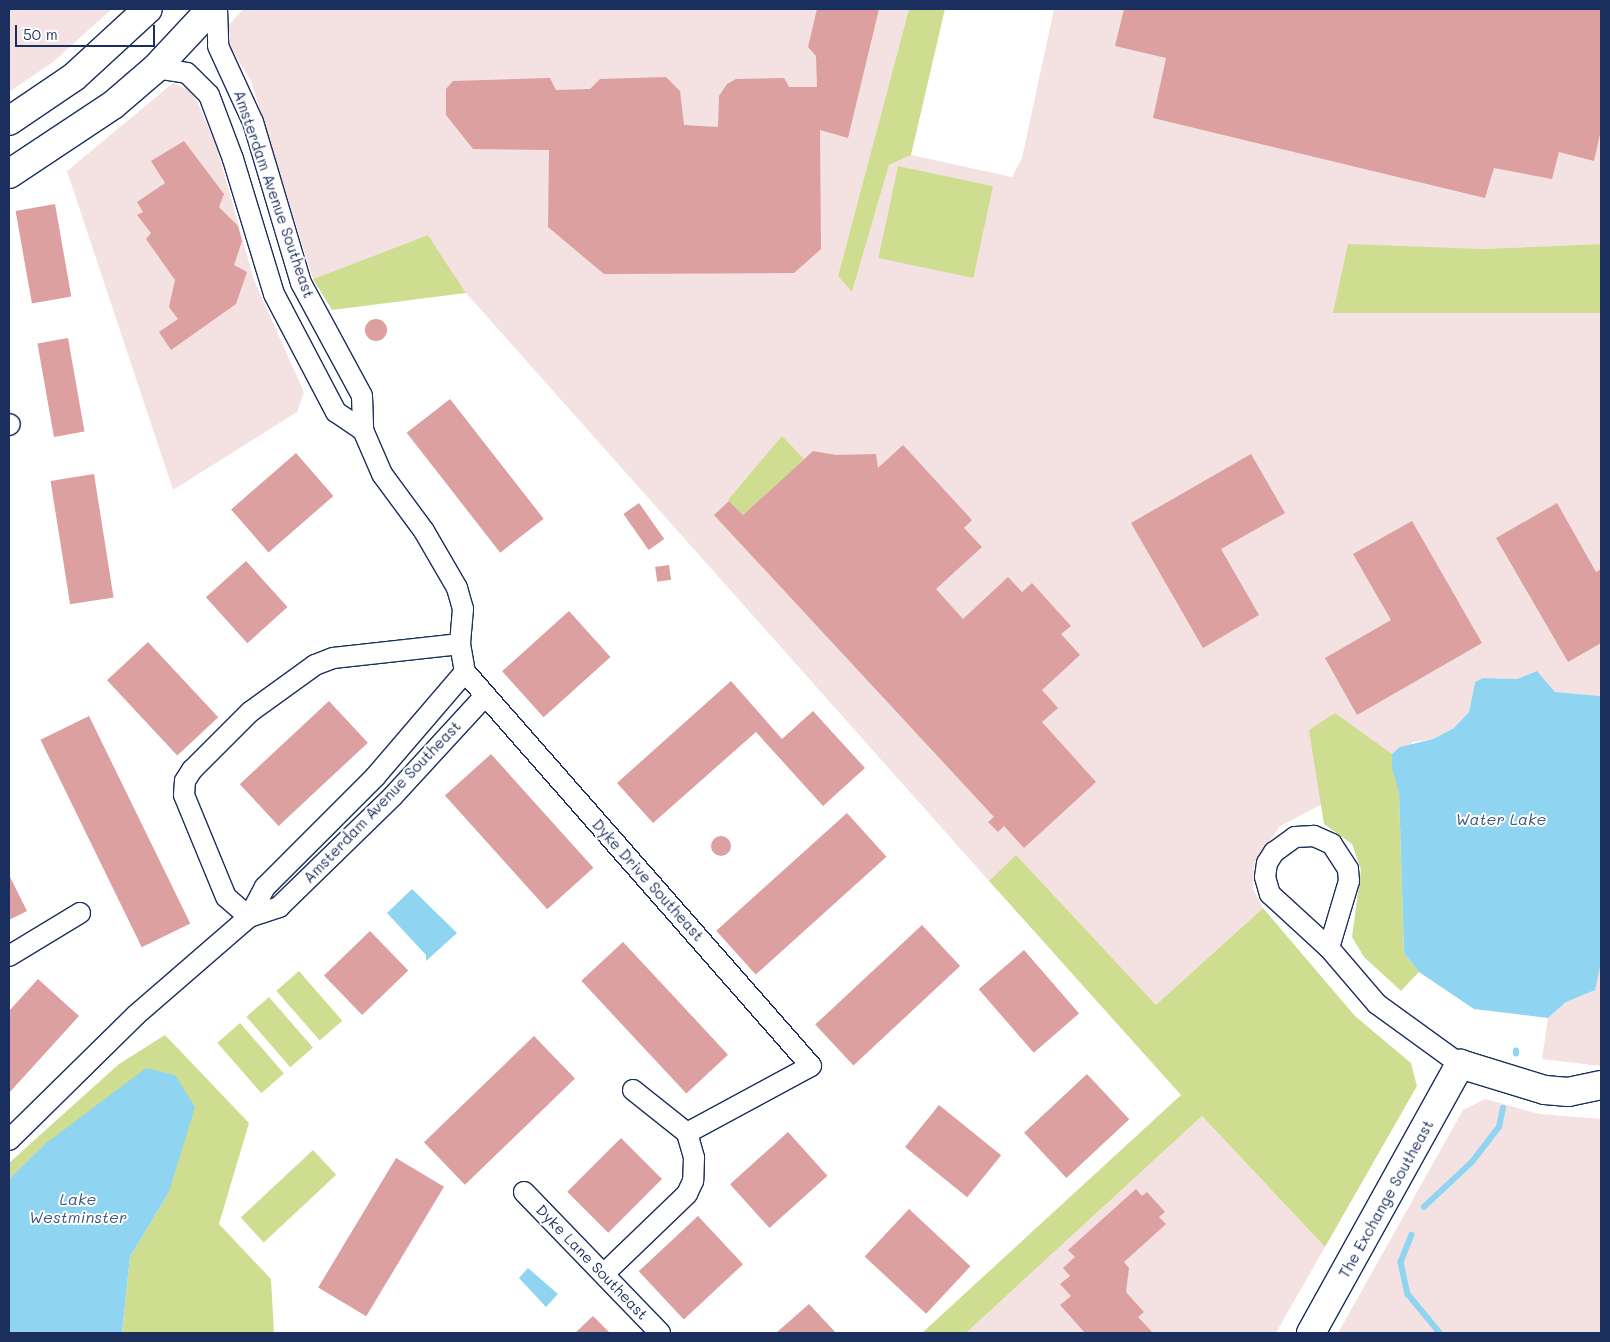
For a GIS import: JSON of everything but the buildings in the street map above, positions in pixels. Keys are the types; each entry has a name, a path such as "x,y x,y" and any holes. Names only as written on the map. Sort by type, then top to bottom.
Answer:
{"main road":[{"path":"9,121 74,77 148,9"},
{"path":"9,174 86,125 156,68 211,9"},
{"path":"1460,1064 1526,1085 1601,1097"},
{"name":"The Exchange Southeast","path":"1311,1333 1460,1064"},
{"path":"1568,1092 1601,1085"}],"street":[{"name":"Amsterdam Avenue Southeast","path":"216,9 218,46 253,122 288,247 317,316 362,396 363,430 382,474 424,531 457,588 463,609 460,644 465,672 485,696 393,796 279,907 248,917"},
{"name":"Amsterdam Avenue Southeast","path":"156,68 187,73 209,95 234,159 274,294 336,412 363,430"},
{"path":"248,917 226,897 184,795 185,781 192,770 250,712 315,665 333,658 460,644"},
{"name":"Amsterdam Avenue Southeast","path":"9,1140 136,1015 248,917 265,887 375,777 465,672"},
{"name":"Dyke Drive Southeast","path":"485,696 811,1066 687,1133"},
{"path":"1328,948 1349,881 1348,868 1332,844 1314,836 1295,838 1274,852 1267,863 1265,877 1270,894 1328,948 1377,1004 1460,1064"},
{"path":"9,956 80,913"},
{"path":"605,1273 687,1194 693,1181 694,1158 687,1133 633,1090"},
{"name":"Dyke Lane Southeast","path":"524,1192 605,1273 660,1333"}],"shaded area":[{"path":"9,9 112,9 53,62 9,92"},
{"path":"243,9 909,9 838,276 852,292 889,165 911,155 1012,177 1022,158 1054,9 1601,9 1601,244 1481,249 1334,313 1601,313 1601,696 1555,692 1537,671 1517,679 1483,678 1475,682 1469,712 1454,728 1433,739 1413,742 1392,768 1280,826 1254,864 1253,889 1263,908 1156,1005 1016,856 989,881 466,293 428,235 313,279 251,81 231,48 228,26"},
{"path":"173,83 189,90 197,101 217,148 254,280 304,392 297,412 173,490 67,171"},
{"path":"1601,963 1601,1066 1542,1059 1548,1018 1566,1002 1594,990"},
{"path":"1485,1099 1540,1114 1601,1119 1601,1333 1338,1333 1463,1110"},
{"path":"1202,1116 1325,1247 1276,1333 966,1333"}],"green space":[{"path":"909,9 945,9 911,155 889,165 852,292 838,276"},
{"path":"898,166 993,186 973,278 878,258"},
{"path":"428,235 466,293 332,310 313,279"},
{"path":"1348,244 1481,249 1601,244 1601,313 1333,313"},
{"path":"782,436 804,459 743,515 728,500"},
{"path":"1335,713 1392,754 1399,793 1404,953 1419,972 1401,991 1364,957 1352,937 1361,870 1352,844 1324,824 1309,730"},
{"path":"1016,855 1156,1005 1263,908 1355,1016 1411,1063 1417,1086 1325,1247 1202,1116 966,1333 922,1333 1181,1095 989,881"},
{"path":"299,971 342,1021 320,1040 276,991"},
{"path":"269,997 313,1048 290,1067 246,1017"},
{"path":"240,1023 284,1074 261,1093 217,1043"},
{"path":"165,1035 249,1123 219,1224 271,1279 274,1333 122,1333 130,1257 169,1192 45,1144 9,1179 9,1163 119,1064"},
{"path":"313,1150 336,1175 264,1242 241,1218"}],"water":[{"name":"Water Lake","path":"1537,671 1555,692 1601,696 1601,963 1595,990 1566,1002 1548,1018 1474,1009 1419,972 1404,953 1399,793 1392,768 1392,754 1400,747 1433,739 1454,728 1469,712 1475,682 1483,678 1517,679"},
{"path":"412,889 457,933 426,961 426,955 387,913"},
{"name":"Lake Westminster","path":"146,1068 175,1075 195,1107 169,1192 130,1257 122,1333 9,1333 9,1179 45,1144"},
{"path":"528,1268 558,1294 546,1307 519,1278"}],"waterway":[{"path":"1424,1207 1472,1162 1499,1127 1503,1108"},
{"path":"1412,1235 1401,1262 1408,1294 1440,1333"}]}
